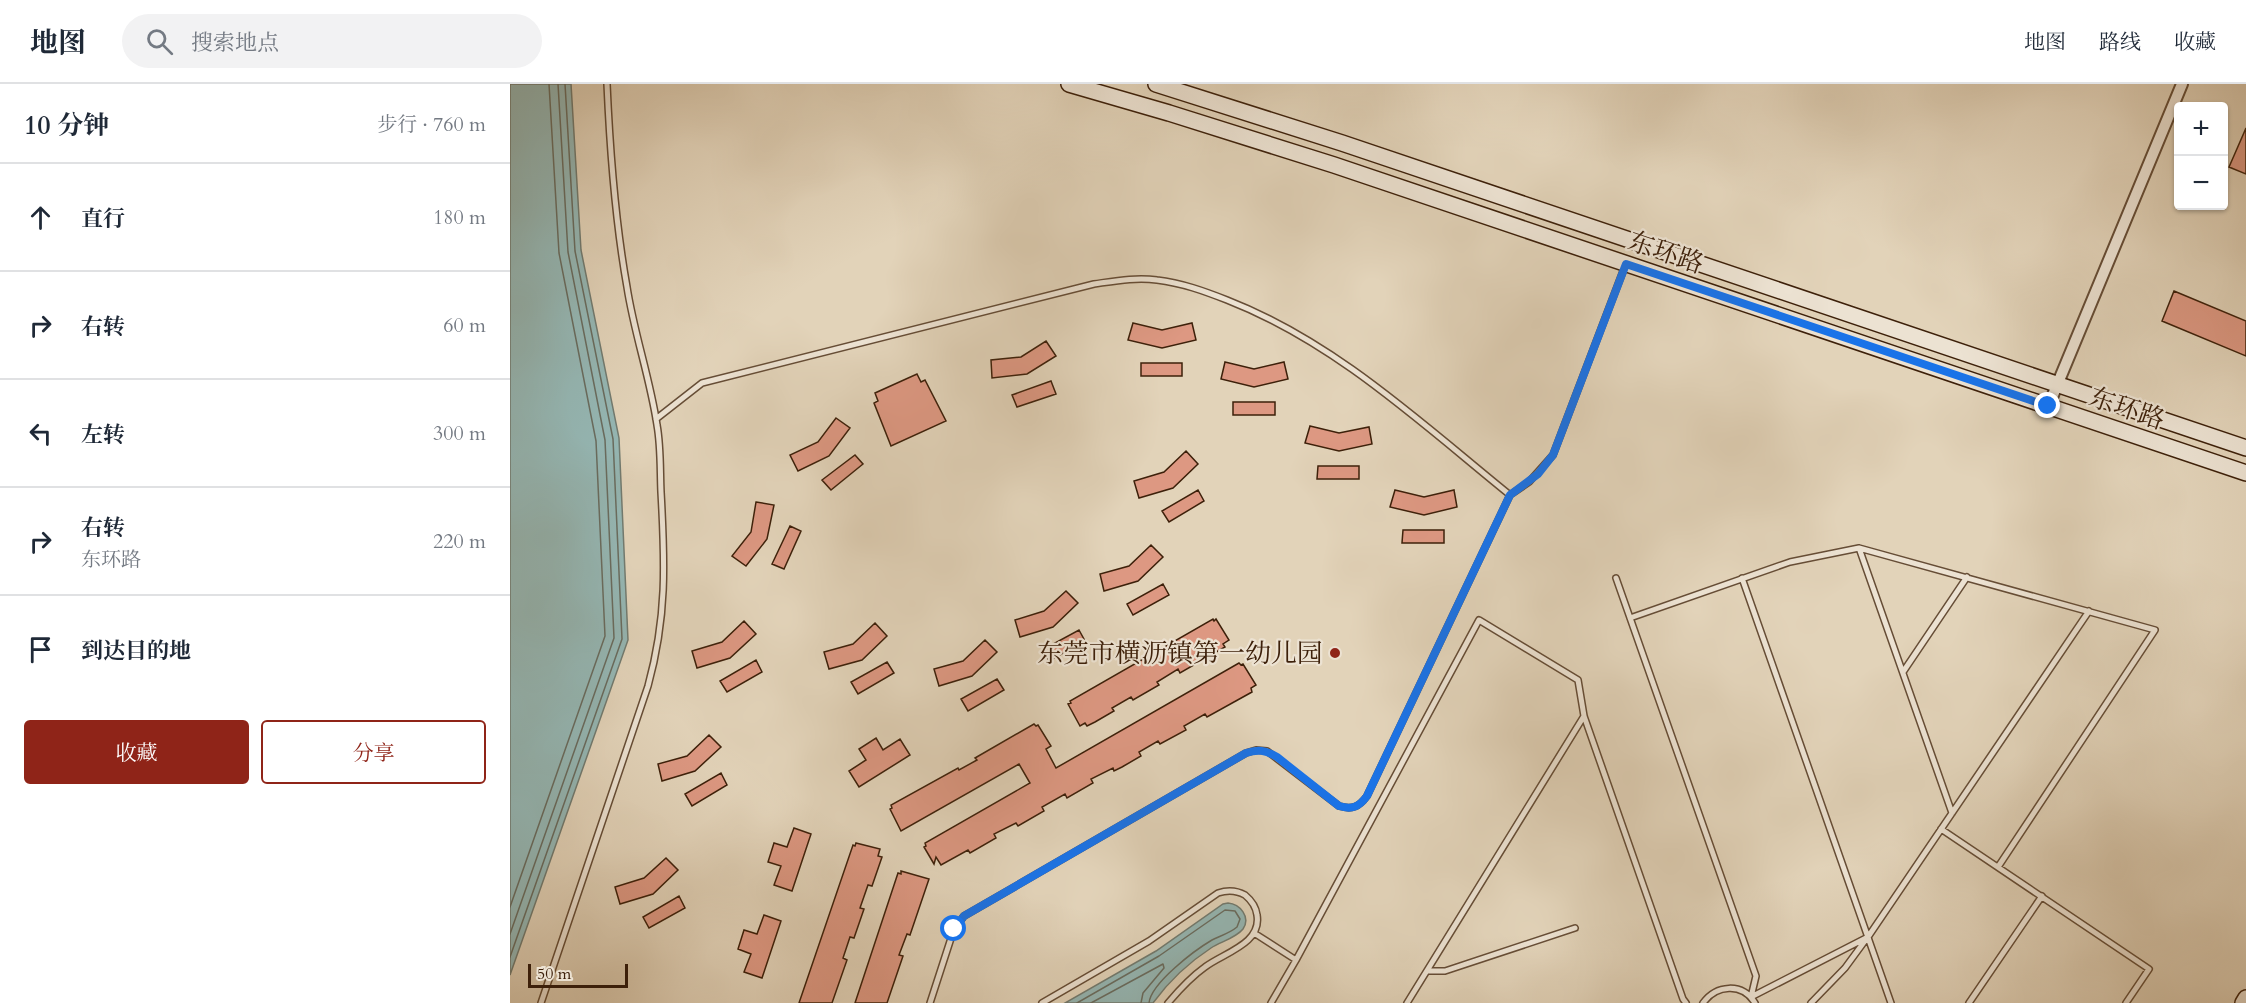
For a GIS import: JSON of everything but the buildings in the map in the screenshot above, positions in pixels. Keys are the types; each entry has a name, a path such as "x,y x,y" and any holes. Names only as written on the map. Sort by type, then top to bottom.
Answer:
{"main road":[{"name":"东环路","path":"1068,84 1272,145 2246,473"},
{"name":"东环路","path":"1155,84 1332,139 2246,448"},
{"path":"2243,1003 2246,998"}],"street":[{"path":"2048,406 2182,84"}],"lane":[{"path":"541,1003 656,658 661,630 665,573 656,419 635,330 621,249 612,167 607,84"},
{"path":"930,1003 954,929 964,916 1246,753 1256,750 1267,751 1339,806 1355,807 1362,803 1510,495 1534,478 1553,455 1626,264"},
{"path":"656,419 702,382 1094,284 1125,279 1156,280 1187,285 1242,306 1315,343 1359,374 1510,495"},
{"path":"1859,548 1952,813"},
{"path":"1630,618 1790,562 1859,548 2155,630 1998,867"},
{"path":"1616,578 1756,976 1751,997"},
{"path":"1742,578 1891,1003"},
{"path":"1903,672 1967,578"},
{"path":"1811,1003 1845,968 1868,937 2089,611"},
{"path":"1270,1003 1296,960 1479,620 1578,680 1584,716 1686,1003"},
{"path":"1407,1003 1584,716"},
{"path":"1941,829 2150,969 2126,1003"},
{"path":"1042,1003 1149,941 1218,893 1227,890 1245,896 1252,902 1258,920 1254,933 1244,944 1199,972 1168,1003"},
{"path":"1969,1003 2042,896"},
{"path":"1427,971 1445,971 1575,928"},
{"path":"1254,933 1296,960"},
{"path":"1751,997 1868,937"},
{"path":"1703,1003 1709,995 1719,989 1730,987 1742,990 1755,1003"}],"water":[{"path":"510,84 571,84 581,250 619,438 628,640 510,975"},
{"path":"1223,904 1237,906 1243,912 1246,920 1243,929 1194,960 1172,980 1153,1003 1065,1003 1156,951"}],"place":[{"name":"东莞市横沥镇第一幼儿园","path":"1335,653"}],"route":[{"path":"954,929 964,916 1246,753 1256,750 1267,751 1339,806 1355,807 1362,803 1510,495 1538,474 1553,455 1626,264 2048,406"}]}
